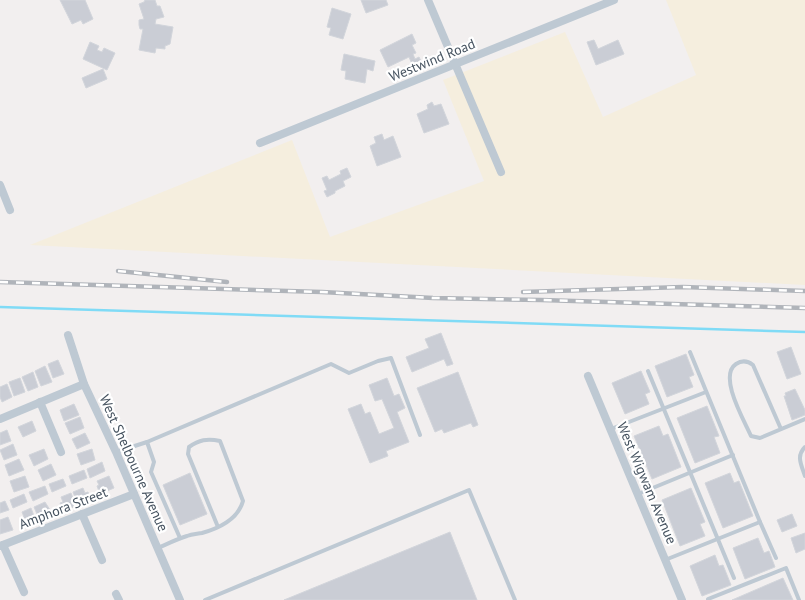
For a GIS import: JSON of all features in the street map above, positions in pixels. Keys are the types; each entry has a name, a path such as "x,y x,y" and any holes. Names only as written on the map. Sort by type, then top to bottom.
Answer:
{"street":[{"path":"428,0 501,172"},
{"name":"Westwind Road","path":"260,143 614,0"},
{"path":"0,185 10,210"},
{"name":"West Shelbourne Avenue","path":"68,335 84,384 116,452 180,600"},
{"name":"West Wigwam Avenue","path":"588,376 682,600"},
{"path":"0,418 84,384"},
{"path":"40,402 62,452"},
{"name":"Amphora Street","path":"2,545 134,494"},
{"path":"82,514 102,560"},
{"path":"2,545 24,592"}],"lane":[{"path":"690,352 776,558"},
{"path":"116,452 148,442 331,364 349,373 378,361 391,358 420,435"},
{"path":"781,429 754,365 748,361 734,365 729,372 729,383 751,436 760,438 805,419"},
{"path":"648,371 734,578"},
{"path":"610,430 706,392"},
{"path":"158,548 188,535 202,533 218,527 236,517 243,501 220,441 210,438 197,441 189,447 188,454 218,527"},
{"path":"148,442 154,462 151,472 180,538"},
{"path":"805,446 800,452 799,460 805,476"},
{"path":"638,494 733,456"},
{"path":"205,600 469,490 515,600"},
{"path":"665,560 760,522"},
{"path":"708,600 786,568 799,600"}],"sand":[{"path":"666,0 805,0 805,285 30,245 292,140 330,237 484,181 443,80 565,32 603,117 696,75"}],"building":[{"path":"60,0 85,0 93,19 83,24 81,20 72,24"},
{"path":"145,0 155,0 157,6 160,6 164,17 156,19 155,24 173,27 170,44 165,46 165,49 156,48 155,53 139,50 143,29 140,29 139,20 144,19 139,4"},
{"path":"361,0 386,0 388,5 366,13"},
{"path":"332,8 351,14 343,39 329,35 331,28 327,27"},
{"path":"412,34 416,43 412,45 416,53 413,54 415,59 419,57 423,65 414,69 409,57 388,67 380,50"},
{"path":"594,40 598,49 618,40 624,54 596,65 587,42"},
{"path":"90,42 99,46 97,50 102,52 104,48 115,53 107,70 83,59"},
{"path":"344,54 375,61 373,71 367,69 365,83 345,79 346,71 341,70"},
{"path":"103,69 107,79 86,88 82,78"},
{"path":"432,102 434,106 441,104 449,124 424,133 417,114 428,109 427,105"},
{"path":"382,134 384,140 393,136 401,157 377,166 370,146 376,143 374,137"},
{"path":"347,168 351,177 343,181 345,186 327,197 324,191 327,190 322,178 327,176 329,180 341,174 340,171"},
{"path":"441,333 453,364 447,366 444,359 412,372 406,357 429,348 425,339"},
{"path":"791,347 801,374 787,379 777,352"},
{"path":"686,354 694,375 689,377 693,387 667,397 655,366"},
{"path":"58,360 64,374 53,378 48,364"},
{"path":"45,366 52,382 41,386 35,371"},
{"path":"641,371 650,392 645,394 649,404 625,414 612,383"},
{"path":"33,372 38,387 28,391 22,377"},
{"path":"458,372 478,425 473,427 471,423 444,433 442,429 435,432 417,388"},
{"path":"20,378 25,392 14,396 9,382"},
{"path":"387,378 394,396 399,394 405,408 397,412 409,442 386,451 388,456 370,463 348,409 361,404 365,414 370,412 379,434 394,428 382,399 375,401 369,385"},
{"path":"7,384 12,397 2,402 0,387"},
{"path":"795,389 805,410 805,415 792,420 784,396 786,396 785,393"},
{"path":"74,404 79,415 64,421 60,410"},
{"path":"707,406 719,436 714,437 720,453 695,463 677,418"},
{"path":"80,417 84,428 70,434 65,423"},
{"path":"32,421 36,431 23,437 18,427"},
{"path":"659,426 663,436 668,434 681,467 652,479 634,436"},
{"path":"7,430 11,441 0,445 0,433"},
{"path":"85,433 90,443 77,449 72,439"},
{"path":"13,444 17,455 4,460 0,450"},
{"path":"44,449 48,459 34,466 29,455"},
{"path":"92,449 95,460 81,465 77,454"},
{"path":"19,459 24,470 9,476 5,465"},
{"path":"102,462 105,471 90,478 87,469"},
{"path":"51,464 56,475 43,481 38,470"},
{"path":"84,470 87,478 72,484 69,476"},
{"path":"190,473 207,514 180,525 163,485"},
{"path":"730,473 734,483 739,481 753,516 723,528 705,483"},
{"path":"25,476 29,487 14,492 10,481"},
{"path":"109,476 114,488 100,494 97,481"},
{"path":"63,479 66,486 52,492 49,484"},
{"path":"45,486 48,494 33,501 29,492"},
{"path":"83,488 85,493 88,492 91,500 78,505 73,492"},
{"path":"691,488 705,522 700,524 705,536 680,546 662,500"},
{"path":"71,493 76,506 63,511 60,503 63,502 61,497"},
{"path":"24,494 27,502 13,508 10,500"},
{"path":"5,501 9,510 0,513 0,503"},
{"path":"45,502 52,513 39,519 34,507"},
{"path":"31,508 36,521 24,526 20,518 24,517 22,512"},
{"path":"792,514 797,526 782,532 777,520"},
{"path":"8,517 13,530 0,534 0,520"},
{"path":"450,532 477,600 284,600"},
{"path":"805,533 805,549 796,553 791,538"},
{"path":"758,538 764,553 769,551 775,567 745,579 733,548"},
{"path":"715,555 719,566 723,565 731,585 702,596 690,566"},
{"path":"783,578 793,600 732,600"}],"waterway":[{"path":"0,307 805,332"}],"railway":[{"path":"118,271 227,282"},
{"path":"0,282 322,292 433,298 805,308"},
{"path":"523,292 683,287 805,291"}]}
